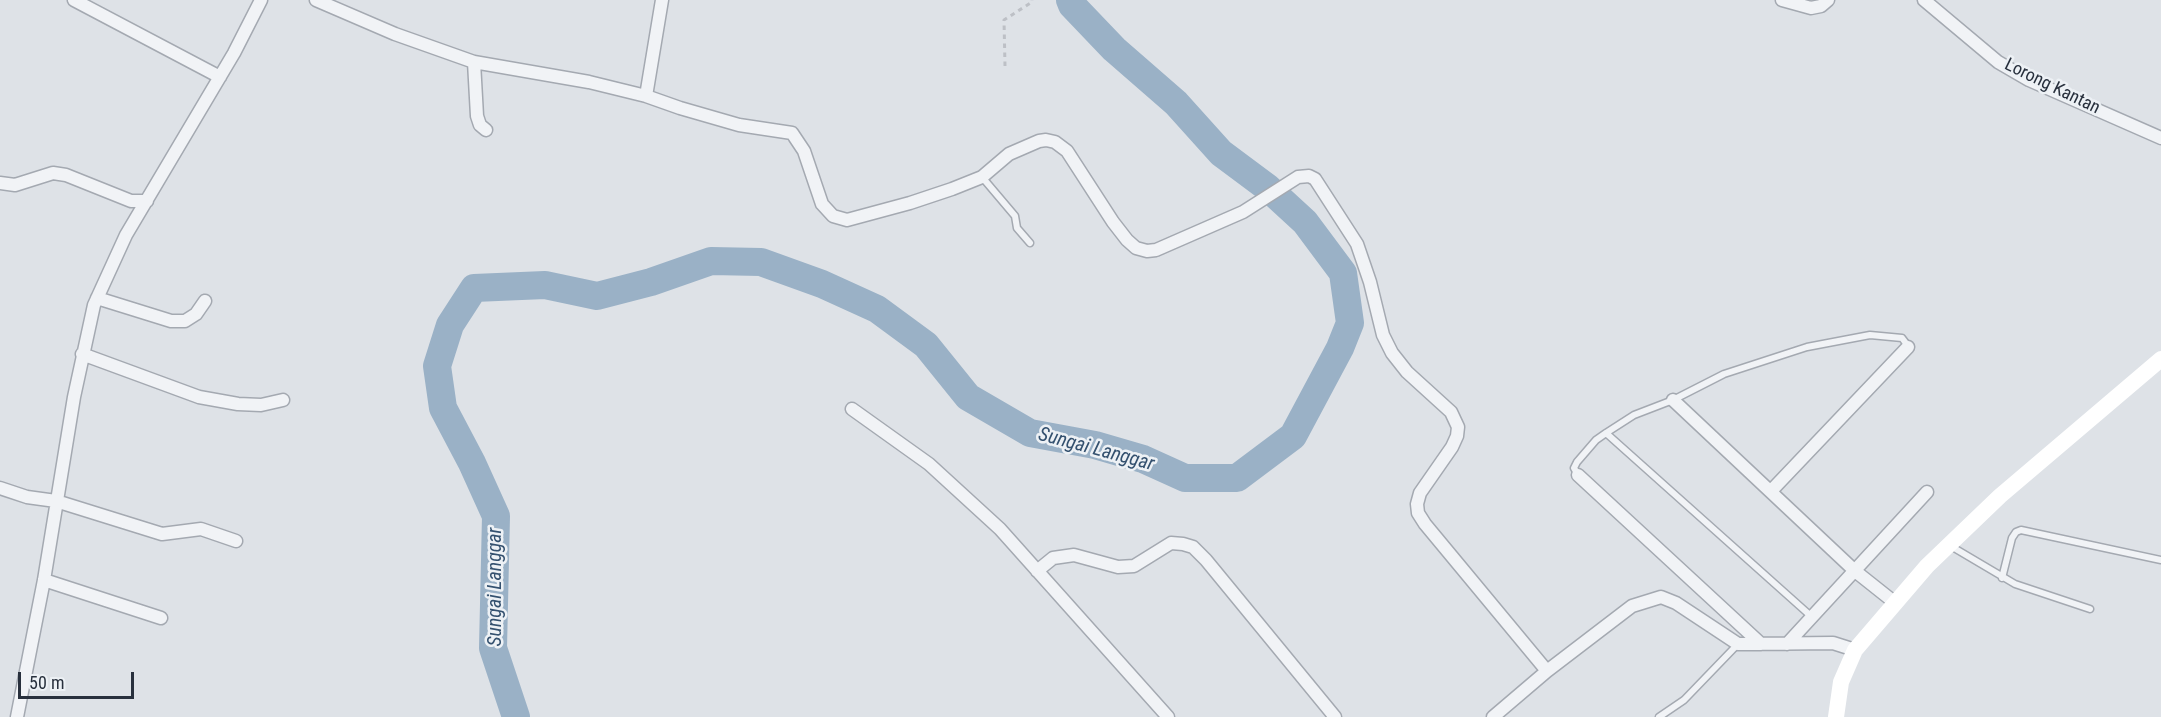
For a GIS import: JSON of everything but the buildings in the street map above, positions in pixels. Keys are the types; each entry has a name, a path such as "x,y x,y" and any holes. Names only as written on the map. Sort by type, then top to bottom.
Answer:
{"main road":[{"path":"1836,717 1841,682 1855,650 1894,602 1948,544 2000,495 2161,359"}],"street":[{"path":"74,0 220,77"},
{"path":"18,717 44,580 82,354 97,298 126,235 220,77 261,0"},
{"path":"316,0 395,34 474,62 589,82 646,96 739,125 792,133 804,151 822,204 833,216 847,220 910,203 982,177 1009,154 1039,141 1055,142 1067,151 1127,240 1136,248 1147,251 1156,250 1243,212 1298,177 1309,176 1315,179 1357,244 1370,282 1383,335 1392,353 1407,372 1451,412 1458,427 1452,447 1420,494 1417,504 1418,513 1547,671"},
{"path":"646,96 662,0"},
{"path":"1782,0 1811,8 1821,6 1828,0"},
{"name":"Lorong Kantan","path":"1924,0 1998,62 2030,80 2161,138"},
{"path":"474,62 477,116 480,125 486,130"},
{"path":"0,183 15,185 53,173 66,175 131,201 147,201"},
{"path":"97,298 171,321 185,321 196,314 205,301"},
{"path":"1771,491 1908,347"},
{"path":"82,354 199,397 238,404 261,405 283,400"},
{"path":"1673,399 1855,571 1894,602"},
{"path":"852,409 929,464 1000,529 1168,717"},
{"path":"1578,475 1761,644"},
{"path":"0,488 27,497 56,501 162,534 201,529 236,541"},
{"path":"1787,644 1927,492"},
{"path":"1037,571 1053,558 1074,555 1118,567 1134,566 1171,543 1192,547 1206,560 1335,717"},
{"path":"44,580 161,618"},
{"path":"1493,717 1547,671 1632,606 1661,597 1676,603 1738,644 1833,643 1855,650"}],"lane":[{"path":"982,177 1015,216 1017,228 1030,243"},
{"path":"1578,475 1574,468 1577,462 1596,440 1606,433 1634,415 1724,374 1807,347 1870,335 1902,338 1908,343 1908,347"},
{"path":"1606,433 1812,617"},
{"path":"2002,578 2012,538 2016,532 2021,530 2161,560"},
{"path":"1948,544 2002,578 2036,592 2090,609"},
{"path":"1659,717 1684,700 1738,644"}],"path":[{"path":"1005,66 1004,20 1032,0"}],"waterway":[{"name":"Sungai Langgar","path":"516,717 493,648 496,516 472,463 443,408 437,366 450,325 474,288 545,285 597,296 651,282 711,261 761,262 822,284 877,309 926,345 968,397 1030,433 1095,445 1143,459 1185,478 1237,478 1293,436 1340,348 1350,323 1343,273 1305,222 1268,188 1221,153 1176,103 1114,49 1072,5 1070,0"}]}
